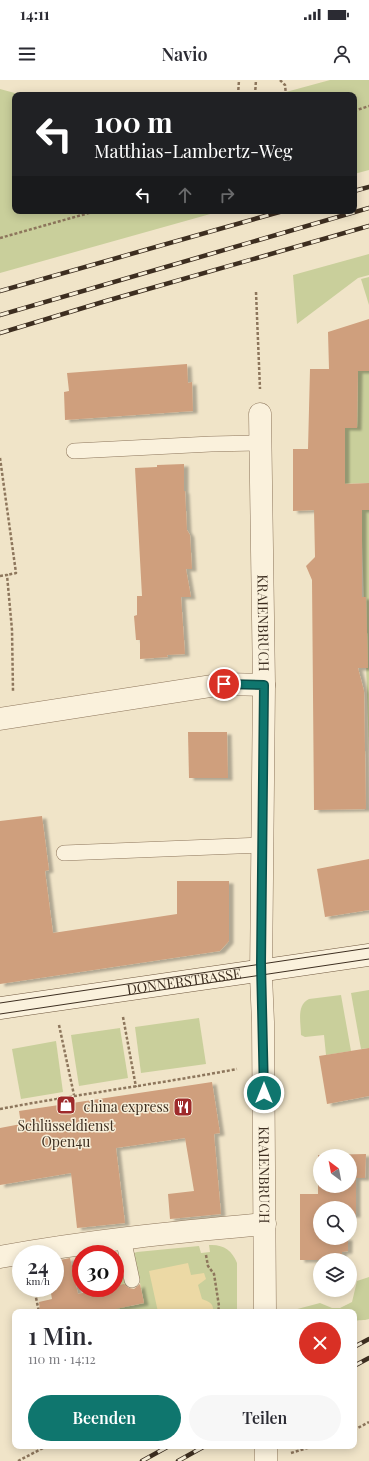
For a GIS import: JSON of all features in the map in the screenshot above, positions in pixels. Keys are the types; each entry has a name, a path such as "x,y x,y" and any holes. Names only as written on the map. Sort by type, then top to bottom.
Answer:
{"street":[{"name":"KRAIENBRUCH","path":"260,414 264,685 261,970 265,1309"},
{"path":"8,718 224,684 264,685"},
{"name":"DONNERSTRASSE","path":"0,1008 369,955"},
{"path":"0,1257 88,1242 151,1234 265,1224"},
{"path":"266,1449 266,1461"}],"lane":[{"path":"74,451 261,443"},
{"path":"64,853 263,846"},
{"path":"123,1238 132,1280"}],"path":[{"path":"238,92 239,80"},
{"path":"255,92 256,80"},
{"path":"280,80 285,85 286,92"},
{"path":"357,110 369,106"},
{"path":"0,238 85,214"},
{"path":"256,292 260,391"},
{"path":"0,458 16,572 0,576"},
{"path":"7,575 12,630 13,691 8,718"},
{"path":"118,991 136,1087"},
{"path":"54,1001 74,1095"},
{"path":"0,1109 74,1095 136,1087 263,1064"},
{"path":"206,1253 208,1266 214,1274 218,1309"},
{"path":"36,1297 38,1309"},
{"path":"357,1428 369,1422"},
{"path":"18,1461 41,1449"}],"green space":[{"path":"330,80 369,80 369,170 357,173 357,92 286,92"},
{"path":"0,89 12,92 12,214 210,214 0,273"},
{"path":"369,254 369,275 358,278 297,324 293,275"},
{"path":"369,277 369,305 361,279"},
{"path":"369,370 369,483 340,484 342,428 357,428 358,371"},
{"path":"361,510 369,510 369,753"},
{"path":"369,990 369,1048 361,1049 351,993"},
{"path":"341,995 351,1051 326,1055 324,1035 305,1037 301,1035 300,1015 302,1005 309,999"},
{"path":"199,1018 206,1064 141,1073 135,1027"},
{"path":"120,1028 128,1078 79,1086 71,1035"},
{"path":"56,1041 63,1092 21,1099 12,1049"},
{"path":"209,1245 214,1245 223,1247 230,1251 235,1258 237,1263 237,1309 116,1309 113,1297 124,1297 124,1277 131,1306 144,1303 134,1253 199,1246 201,1253 210,1252"},
{"path":"369,1277 369,1319 357,1321 357,1309 297,1309 320,1303 332,1308 340,1308 352,1302 353,1297 357,1297 357,1281"}],"sand":[{"path":"188,1263 191,1275 204,1273 206,1279 198,1285 202,1299 209,1302 213,1309 157,1309 149,1271"}],"building":[{"path":"369,319 369,371 358,371 357,428 345,428 345,484 369,483 369,510 362,510 362,597 366,597 368,668 358,668 364,691 366,809 314,810 312,580 306,566 315,557 314,510 293,511 293,449 308,449 310,369 329,369 328,332"},
{"path":"187,364 188,383 192,382 193,411 65,420 64,392 69,391 67,373"},
{"path":"184,464 184,491 187,530 190,535 192,569 186,569 191,597 181,597 185,654 140,659 140,640 136,640 134,616 137,615 137,596 142,596 135,468 157,467 157,465"},
{"path":"188,732 227,732 228,778 189,778"},
{"path":"42,816 49,870 45,871 53,933 177,914 177,881 229,881 229,941 220,951 0,984 0,821"},
{"path":"369,859 369,910 325,917 317,869"},
{"path":"369,1048 369,1096 327,1104 319,1056"},
{"path":"212,1082 220,1133 214,1134 221,1214 170,1219 168,1194 194,1191 185,1138 116,1148 125,1223 77,1228 71,1173 0,1185 0,1128 21,1124 19,1111"},
{"path":"357,1154 366,1154 365,1178 357,1178"},
{"path":"356,1193 356,1201 313,1201 313,1245 348,1245 348,1251 342,1253 313,1253 313,1260 300,1260 300,1194"},
{"path":"70,1258 72,1267 72,1297 124,1297 124,1284 129,1288 134,1289 140,1284 144,1303 115,1309 40,1309 39,1302 52,1299 52,1297 64,1297 64,1259"}],"tram line":[{"path":"0,1003 369,948"},
{"path":"0,1014 369,959"}],"railway":[{"path":"357,190 369,187"},
{"path":"357,211 369,208"},
{"path":"0,291 272,214"},
{"path":"0,315 348,214"},
{"path":"0,333 106,301 369,226"},
{"path":"357,1345 369,1339"},
{"path":"357,1364 369,1358"},
{"path":"142,1461 164,1449"},
{"path":"178,1461 200,1449"}],"place":[{"name":"Schlüsseldienst Open4u","path":"66,1105"},
{"name":"china express","path":"183,1107"}],"route":[{"path":"224,684 264,685 263,904 261,976 264,1093"}]}
